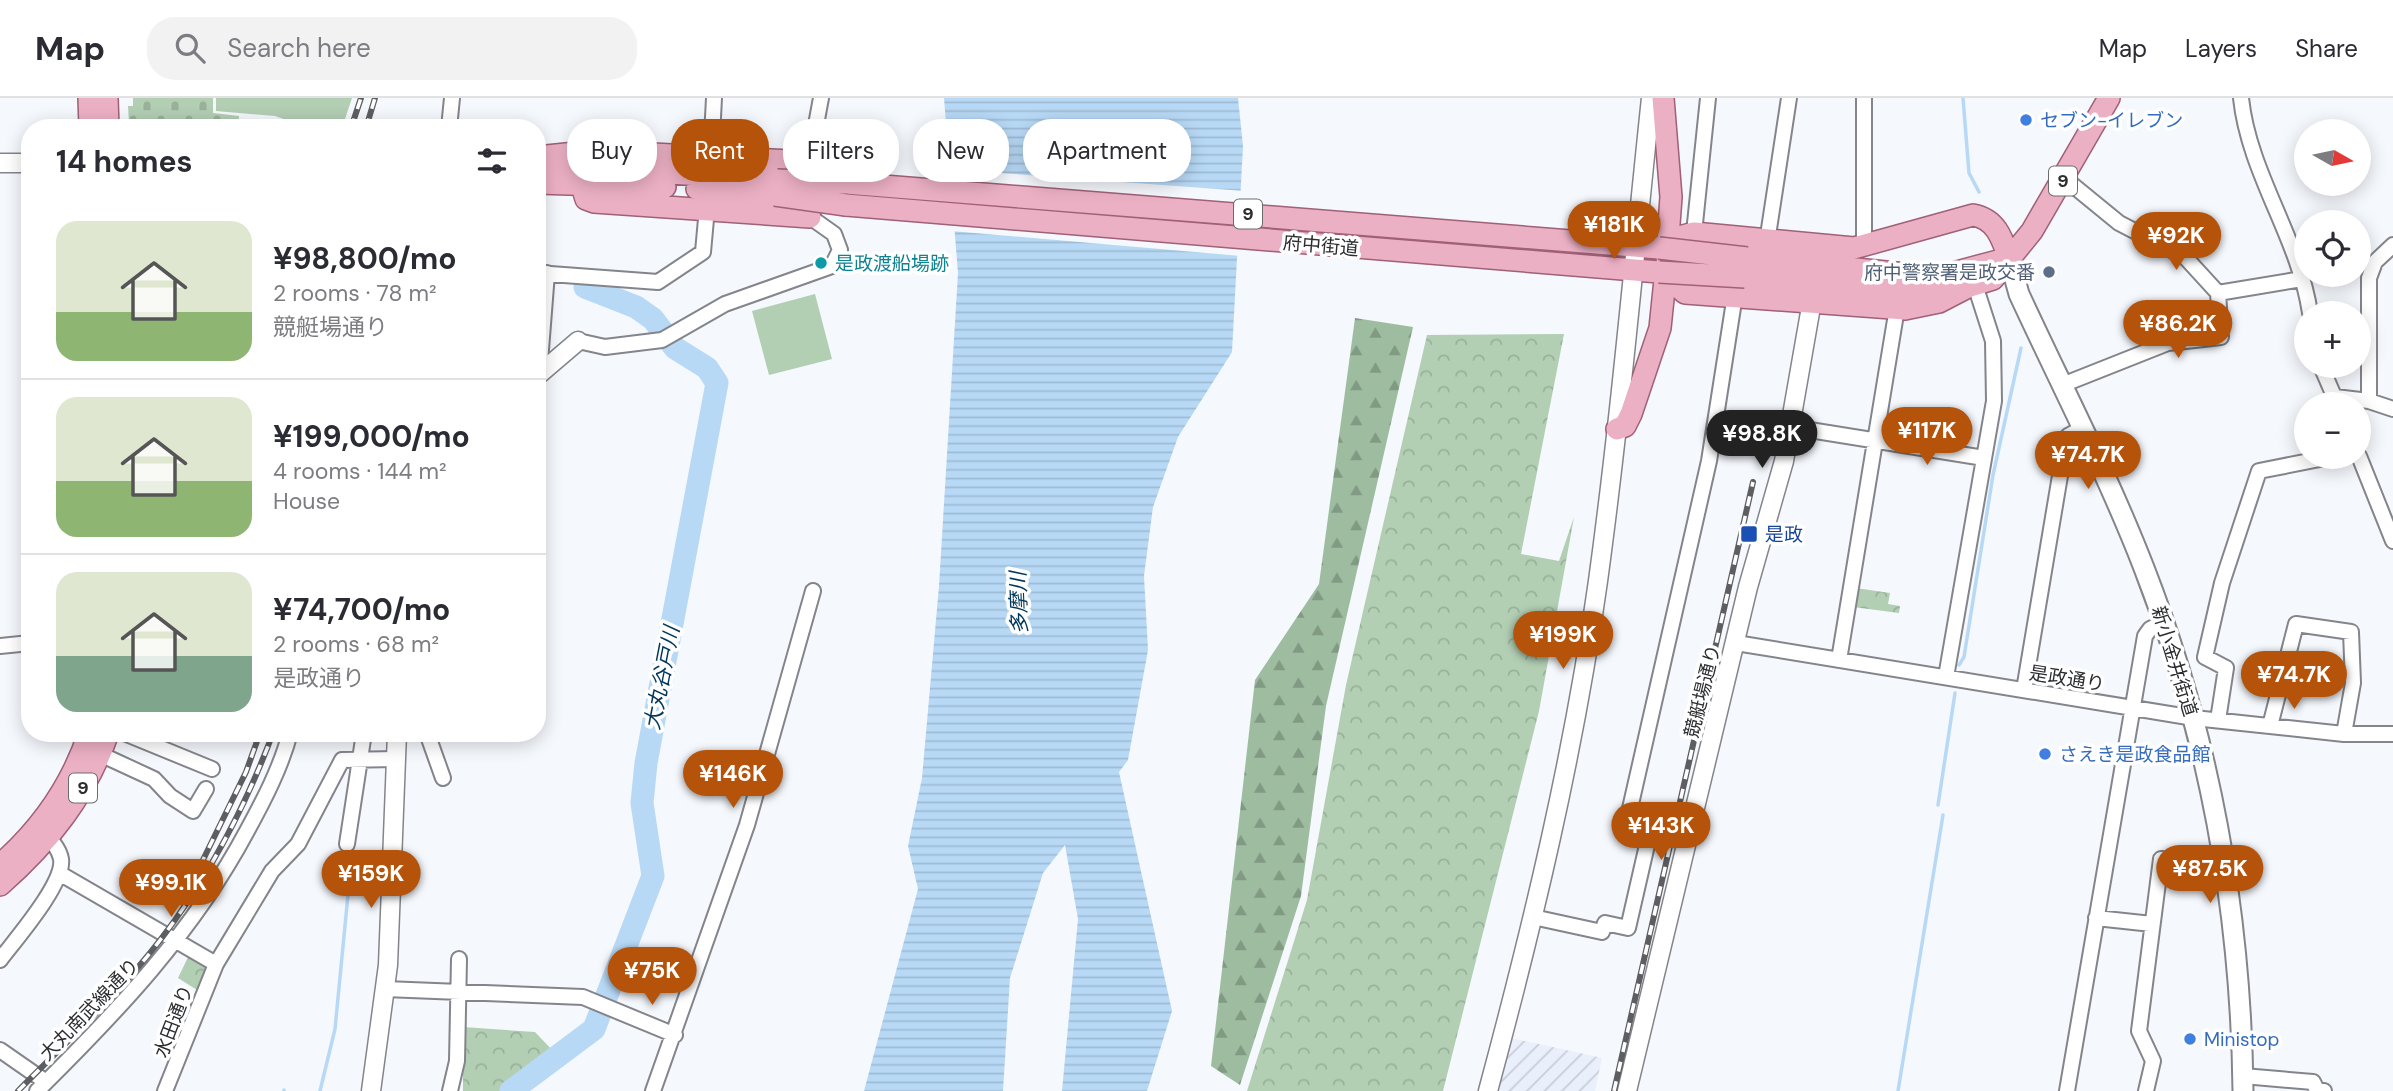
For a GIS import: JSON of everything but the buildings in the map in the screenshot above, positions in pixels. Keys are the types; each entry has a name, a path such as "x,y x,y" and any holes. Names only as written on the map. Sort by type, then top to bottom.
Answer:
{"main road":[{"path":"89,98 90,119"},
{"path":"107,98 108,119"},
{"path":"1663,98 1673,285 1685,293"},
{"name":"府中街道","path":"546,183 776,188 846,183 881,184 1625,245 1671,252 1742,277 1927,293 1971,287 1993,279 2025,240 2109,98"},
{"path":"546,156 595,150 671,154"},
{"name":"府中街道","path":"546,165 776,188 846,205 879,209 1623,270 1671,252"},
{"path":"582,183 586,199 594,202 708,208 810,218"},
{"path":"1671,252 1767,242 1854,248 1973,215 1985,219 1997,230 2008,258"},
{"path":"1617,429 1625,426 1631,414 1660,328 1671,252"},
{"name":"府中街道","path":"1742,277 1926,276 2008,258"},
{"name":"新小金井街道","path":"2008,258 2019,294 2124,520 2164,622 2194,718 2225,866 2239,975 2243,1084"},
{"path":"1662,308 1685,293 1742,277 1812,301 1897,308 1927,306 1971,287"},
{"name":"9","path":"0,865 44,833 85,742"},
{"name":"9","path":"0,885 78,797 104,742"}],"street":[{"path":"450,119 452,98"},
{"path":"713,119 714,98"},
{"path":"817,119 821,98"},
{"path":"1488,1091 1533,916 1570,738 1597,583 1617,429 1625,245 1651,98"},
{"path":"1671,252 1708,98"},
{"path":"1767,242 1789,98"},
{"path":"1864,98 1864,246"},
{"path":"2241,98 2251,150 2294,259"},
{"path":"0,163 21,163"},
{"path":"2062,385 2168,343 2221,337 2218,293 2185,257 2119,223 2064,178"},
{"path":"546,368 579,341 605,347 667,337 725,304 832,266 840,250 837,239 810,218 810,182"},
{"path":"546,273 658,282 703,252 708,208"},
{"path":"2370,392 2369,278 2375,262 2393,245"},
{"path":"1533,916 1602,932 1605,923 1628,928 1650,832 1626,826 1709,461 1742,277"},
{"path":"2218,293 2294,280"},
{"path":"1946,677 1994,401 1993,341 1971,287"},
{"name":"競艇場通り","path":"1627,1091 1791,427 1812,301"},
{"path":"1839,660 1897,308"},
{"path":"2371,401 2393,409"},
{"path":"1791,427 1984,458"},
{"path":"2024,690 2065,446 2068,436 2081,429"},
{"path":"2218,720 2226,668 2205,657 2222,583 2259,471 2294,464"},
{"path":"2364,469 2393,541"},
{"path":"653,1091 747,825 813,591"},
{"path":"2067,1091 2145,636 2150,629 2164,622"},
{"path":"2270,726 2296,624 2351,632 2353,683 2344,734"},
{"name":"是政通り","path":"1736,643 2194,718 2344,734 2393,734"},
{"path":"0,646 21,644"},
{"path":"146,742 212,769"},
{"name":"大丸南武線通り","path":"41,1087 110,1018 178,940 220,880 261,805 286,742"},
{"path":"346,844 366,758 365,742"},
{"path":"370,1091 386,989 397,742"},
{"path":"430,742 443,778"},
{"path":"100,754 154,779 170,796 193,811 206,789"},
{"path":"366,758 396,759"},
{"name":"水田通り","path":"168,1090 216,964 272,871 298,844 342,760 366,758"},
{"path":"0,960 44,901 59,873 62,862 44,833"},
{"path":"2146,1091 2153,1061 2139,1031 2161,859 2225,866"},
{"path":"59,873 216,964"},
{"path":"2096,918 2152,924"},
{"path":"450,1091 457,1061 459,958"},
{"path":"386,989 583,998 675,1035"},
{"path":"0,1050 41,1087"},
{"path":"2243,1084 2313,1082 2317,1090 2324,1091"}],"shaded area":[{"path":"1511,1038 1602,1058 1595,1091 1496,1091"}],"green space":[{"path":"133,98 213,98 213,113 239,116 239,119 129,119 128,106 133,106"},
{"path":"216,98 352,98 345,119 284,119 216,111"},
{"path":"815,294 832,359 769,375 752,311"},
{"path":"1355,318 1413,327 1326,706 1301,896 1240,1085 1211,1066 1255,680 1319,584"},
{"path":"1564,334 1521,554 1559,561 1574,517 1539,711 1443,1091 1247,1091 1307,900 1346,685 1427,335"},
{"path":"1856,588 1890,593 1888,604 1900,606 1899,613 1853,607"},
{"path":"190,953 208,966 197,990 178,978"},
{"path":"463,1027 535,1032 555,1053 505,1091 463,1091"}],"water":[{"name":"多摩川","path":"944,98 1238,98 1243,146 1232,352 1178,437 1153,507 1144,576 1148,650 1128,760 1119,772 1172,1011 1147,1091 1062,1091 1078,919 1065,845 1043,873 1010,978 1003,1091 864,1091 918,889 908,846 922,778 939,586 958,273 951,182 1009,182 1009,119 946,119"}],"pier":[{"path":"1009,174 1023,175 1023,182 1122,182 1244,191 1242,222 949,197 947,182 1009,182"},
{"path":"949,205 1242,228 1241,256 951,231"}],"waterway":[{"path":"1963,98 1969,173 1979,192"},
{"name":"大丸谷戸川","path":"511,1091 594,1029 653,876 642,803 646,763 717,383 707,368 675,348 653,319 636,307 585,287"},
{"path":"1959,665 1964,657 1993,475 2021,348"},
{"path":"1938,805 1955,693"},
{"path":"1898,1091 1943,815"},
{"path":"320,1091 335,1029 353,843"}],"railway":[{"path":"354,119 361,98"},
{"path":"369,119 375,98"},
{"path":"1614,1091 1753,482"},
{"path":"200,866 246,772 257,742"},
{"path":"18,1091 128,979 161,939 210,866 238,815 269,742"}],"place":[{"name":"セブン-イレブン","path":"2026,120"},
{"name":"是政渡船場跡","path":"821,263"},
{"name":"府中警察署是政交番","path":"2049,272"},
{"name":"是政","path":"1749,534"},
{"name":"さえき是政食品館","path":"2045,754"},
{"name":"Ministop","path":"2190,1039"}]}
